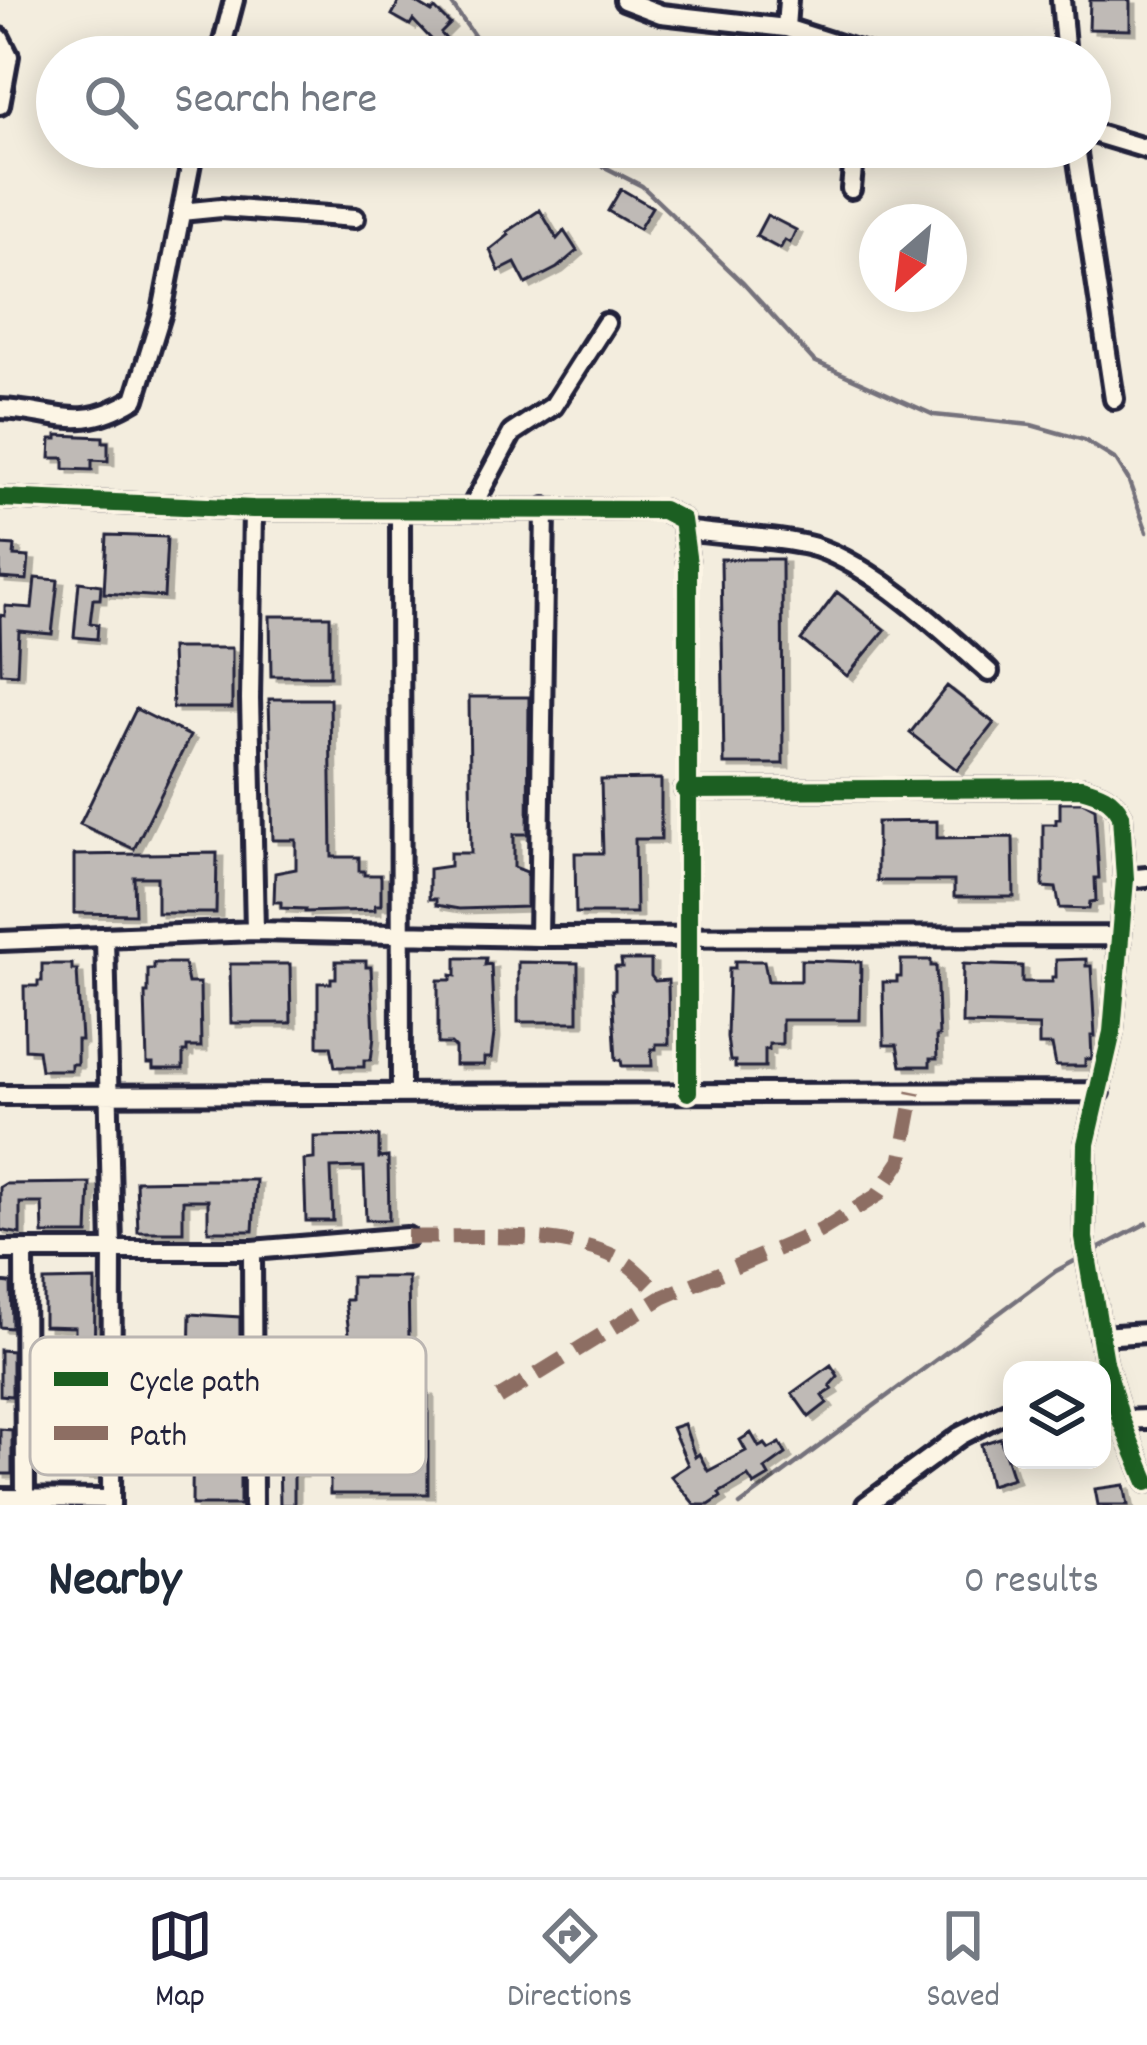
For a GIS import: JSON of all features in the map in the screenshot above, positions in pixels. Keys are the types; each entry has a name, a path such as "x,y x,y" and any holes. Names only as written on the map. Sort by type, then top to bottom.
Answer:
{"street":[{"path":"225,36 234,0"},
{"path":"624,0 661,14 786,28 811,36"},
{"path":"786,28 788,0"},
{"path":"1061,0 1064,36"},
{"path":"0,38 9,56 0,105"},
{"path":"1111,138 1147,149"},
{"path":"0,409 74,422 135,399 162,312 190,168"},
{"path":"850,189 852,168"},
{"path":"1079,168 1114,399"},
{"path":"181,212 221,208 355,218"},
{"path":"472,507 512,433 553,406 606,323"},
{"path":"0,498 253,509 663,510 682,520 688,1092"},
{"path":"539,937 545,508"},
{"path":"253,509 250,699 255,931"},
{"path":"400,510 401,1093"},
{"path":"685,530 799,544 847,561 936,623 988,672"},
{"path":"685,790 1081,788 1105,795 1121,814 1125,879 1112,1032 1086,1144 1084,1238 1100,1336 1098,1361"},
{"path":"1125,879 1147,878"},
{"path":"0,941 255,931 539,937 1118,936"},
{"path":"105,937 112,1337"},
{"path":"0,1095 1100,1092"},
{"path":"0,1250 252,1250 407,1238"},
{"path":"252,1250 252,1337"},
{"path":"24,1251 25,1498"},
{"path":"1100,1336 1147,1333"},
{"path":"1111,1397 1147,1482"},
{"path":"866,1505 960,1436 1003,1414"},
{"path":"1121,1420 1147,1419"},
{"path":"253,1475 253,1505"},
{"path":"0,1498 111,1502"}],"building":[{"path":"400,0 412,0 432,12 435,9 450,24 443,36 428,36 413,20 410,25 392,15"},
{"path":"1090,0 1130,0 1130,30 1089,29"},
{"path":"621,189 652,207 639,229 608,211"},
{"path":"540,210 557,239 564,231 577,251 526,284 515,263 499,271 490,250"},
{"path":"767,215 796,230 790,243 785,240 780,249 756,236"},
{"path":"57,435 103,437 108,442 108,461 92,460 92,470 64,469 64,458 50,458 51,439"},
{"path":"107,535 167,537 164,597 104,593"},
{"path":"0,545 15,546 14,556 29,557 27,580 0,578"},
{"path":"721,559 782,559 783,764 724,764"},
{"path":"35,578 58,580 52,634 19,631 17,674 1,673 0,615 5,616 5,606 32,608"},
{"path":"79,582 101,585 100,599 93,599 90,623 98,624 97,639 74,637"},
{"path":"837,592 885,630 847,676 801,640"},
{"path":"270,616 330,616 330,676 271,676"},
{"path":"171,648 232,648 232,708 173,708"},
{"path":"947,686 994,723 957,770 910,733"},
{"path":"469,697 529,697 528,834 514,834 514,867 527,872 527,907 459,909 429,899 429,869 450,866 450,853 471,853"},
{"path":"269,699 330,699 332,857 359,857 359,871 381,875 381,905 375,905 375,910 305,912 274,902 275,873 296,869 296,840 273,840"},
{"path":"136,709 190,736 134,849 80,824"},
{"path":"661,779 661,839 635,839 636,913 576,913 575,853 603,853 601,780"},
{"path":"1060,802 1084,802 1095,808 1099,878 1095,878 1096,901 1090,902 1089,909 1060,908 1056,888 1043,887 1043,824 1056,824 1060,819"},
{"path":"937,821 937,838 1013,837 1014,897 954,897 954,881 877,881 877,822"},
{"path":"217,853 216,913 157,913 157,877 134,877 135,914 74,913 74,855"},
{"path":"456,958 486,958 485,965 491,964 494,1034 491,1058 484,1058 484,1065 455,1065 455,1048 438,1044 438,980 456,976"},
{"path":"1086,959 1086,966 1091,966 1095,1036 1091,1036 1092,1059 1085,1059 1085,1066 1056,1066 1052,1045 1039,1045 1039,1026 962,1024 963,964 1022,966 1022,982 1052,982 1056,960"},
{"path":"621,960 651,960 655,981 668,980 669,1044 651,1049 652,1066 622,1066 616,1060 612,990 615,967 622,967"},
{"path":"801,960 861,962 860,1020 782,1020 782,1044 769,1044 769,1050 765,1049 765,1067 735,1067 727,1037 729,968 735,968 735,961 764,961 768,981 801,981"},
{"path":"901,960 931,960 931,966 936,966 939,1036 937,1059 930,1059 930,1066 901,1066 897,1045 884,1045 883,982 897,982"},
{"path":"336,961 366,961 366,967 371,967 374,1037 371,1060 364,1060 364,1067 335,1067 331,1046 318,1046 318,983 336,978"},
{"path":"518,962 578,963 578,1022 518,1022"},
{"path":"154,963 184,963 188,983 200,983 201,1047 187,1047 183,1069 153,1069 153,1064 147,1064 145,993 148,969 154,969"},
{"path":"42,964 72,964 72,970 77,970 81,1040 77,1040 77,1064 71,1064 71,1070 41,1070 38,1050 25,1049 24,986 38,986"},
{"path":"230,964 290,964 291,1023 231,1023"},
{"path":"379,1136 379,1158 388,1157 389,1220 366,1220 364,1167 331,1168 333,1221 306,1221 304,1160 314,1159 314,1137"},
{"path":"256,1180 253,1231 208,1231 208,1200 183,1200 183,1232 138,1232 136,1181"},
{"path":"90,1183 88,1234 43,1234 42,1203 20,1203 20,1234 0,1230 0,1187 5,1184"},
{"path":"351,1277 408,1277 409,1337 349,1337 345,1300 351,1300"},
{"path":"95,1280 95,1337 75,1337 75,1327 44,1326 44,1281"},
{"path":"0,1282 11,1283 12,1328 0,1327"},
{"path":"190,1314 240,1317 240,1337 190,1337"},
{"path":"0,1350 12,1351 12,1396 0,1395"},
{"path":"831,1365 838,1376 830,1385 833,1389 822,1396 827,1403 809,1417 792,1393"},
{"path":"428,1392 428,1494 330,1494 330,1475 426,1475"},
{"path":"684,1424 695,1457 699,1454 708,1471 746,1451 740,1440 751,1433 759,1447 765,1444 769,1449 780,1443 786,1454 765,1469 769,1476 754,1485 748,1476 719,1493 721,1497 709,1505 695,1505 671,1476 688,1465 672,1428"},
{"path":"0,1429 12,1430 12,1474 0,1474"},
{"path":"1000,1438 1003,1469 1010,1469 1013,1478 990,1485 981,1444"},
{"path":"192,1475 240,1475 240,1505 192,1505"},
{"path":"279,1475 294,1475 294,1505 280,1505"},
{"path":"1124,1485 1128,1505 1098,1505 1095,1489"}],"waterway":[{"path":"449,0 474,36"},
{"path":"607,168 642,186 742,282 814,361 934,415 1031,425 1084,440 1116,460 1147,532"},
{"path":"1090,1253 1147,1223"},
{"path":"740,1505 1080,1258"}],"marked path":[{"path":"499,1398 663,1297 820,1231 878,1195 901,1161 914,1092"},
{"path":"407,1237 521,1237 581,1245 629,1265 663,1297"}],"cycle path":[{"path":"0,498 253,509 663,510 682,520 688,564 688,1092"},
{"path":"685,790 1081,788 1104,797 1117,809 1125,879 1112,1032 1086,1144 1084,1238 1105,1362 1121,1420 1147,1482"}]}
